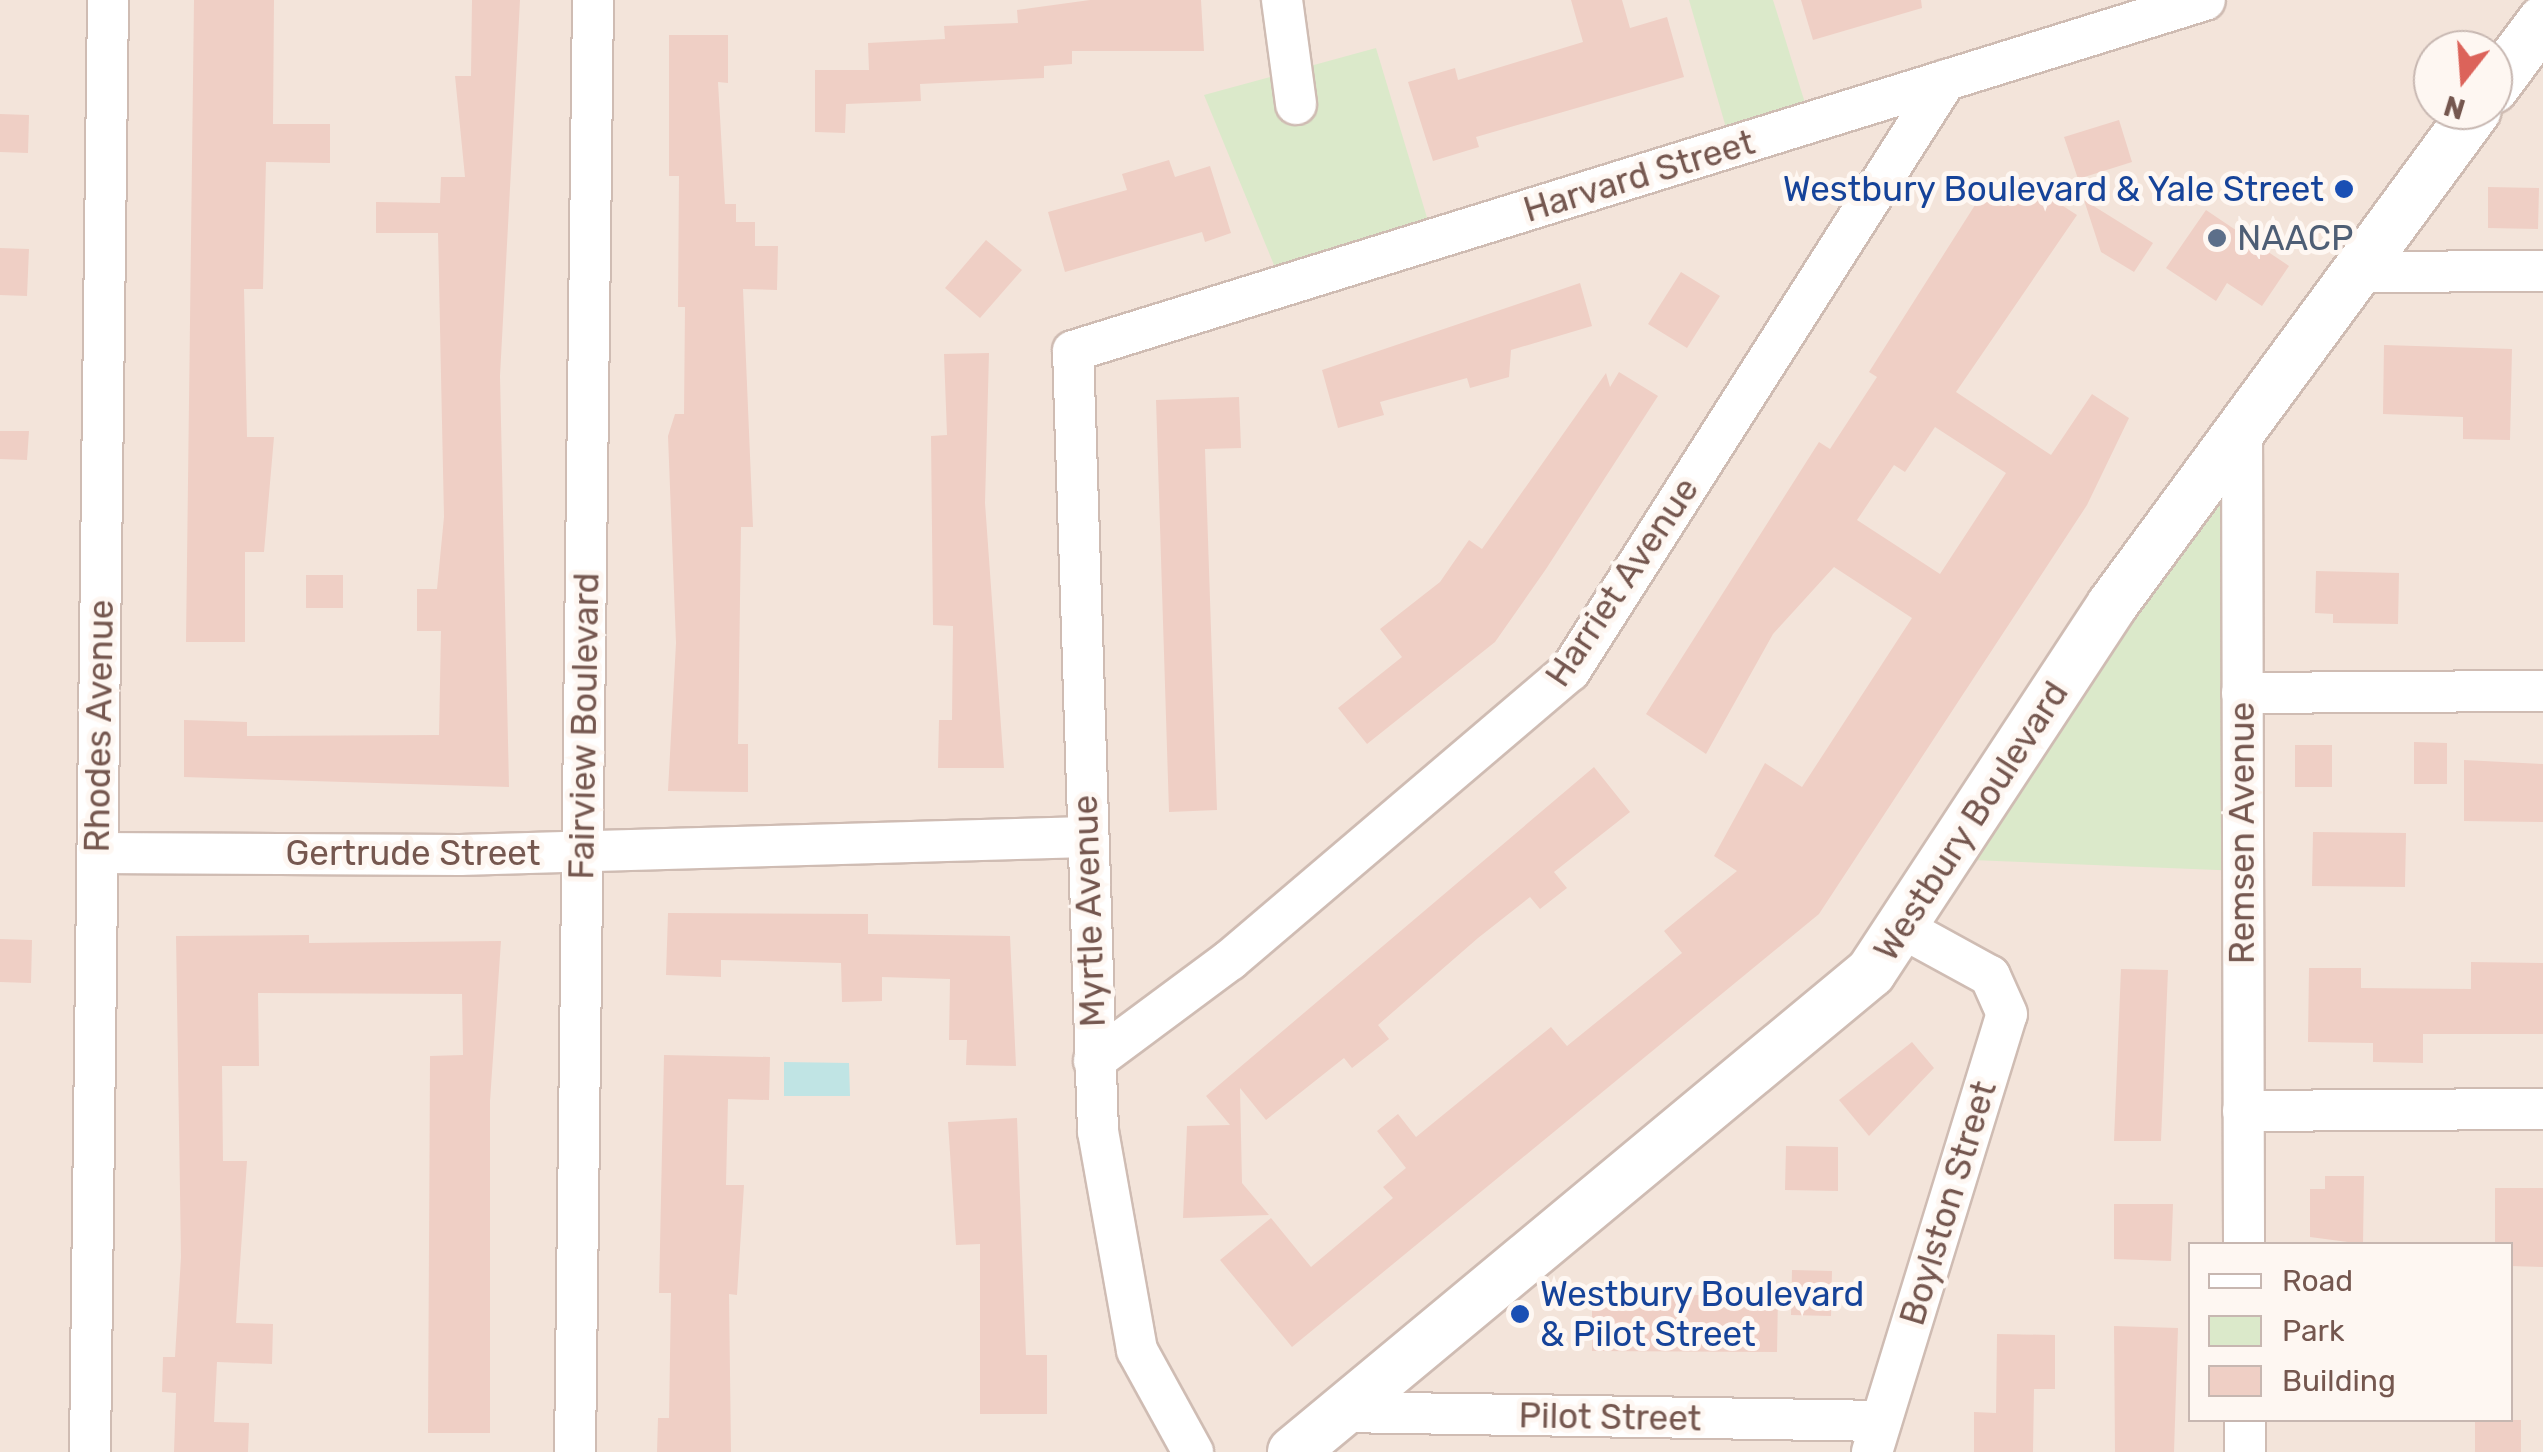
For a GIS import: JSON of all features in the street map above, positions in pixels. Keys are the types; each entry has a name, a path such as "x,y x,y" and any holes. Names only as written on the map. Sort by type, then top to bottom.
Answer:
{"street":[{"name":"Rhodes Avenue","path":"90,1452 108,0"},
{"name":"Fairview Boulevard","path":"576,1452 593,0"},
{"path":"1282,0 1296,104"},
{"name":"Harvard Street","path":"1073,352 2205,0"},
{"path":"2513,61 2543,21"},
{"name":"Harriet Avenue","path":"1094,1061 1230,960 1570,672 1946,80"},
{"name":"Westbury Boulevard","path":"1292,1452 1870,972 1906,930 2112,605 2242,422 2461,130"},
{"path":"2355,272 2543,271"},
{"name":"Myrtle Avenue","path":"1073,352 1094,1061 1111,1243 1137,1350 1192,1452"},
{"name":"Remsen Avenue","path":"2242,422 2244,1242"},
{"path":"2242,693 2543,691"},
{"name":"Gertrude Street","path":"98,853 582,851 1087,836"},
{"name":"Boylston Street","path":"1876,1436 2007,1014 2002,993 1974,965 1906,930"},
{"path":"2243,1111 2543,1109"},
{"name":"Pilot Street","path":"1340,1412 1876,1436"},
{"path":"2245,1422 2245,1452"}],"shaded area":[{"path":"0,0 2543,0 2543,1452 0,1452"}],"green space":[{"path":"1689,0 1773,0 1809,116 1729,138"},
{"path":"1376,48 1431,231 1279,277 1204,95"},
{"path":"2242,422 2242,871 1947,859"}],"water":[{"path":"784,1062 849,1063 850,1096 784,1096"}],"building":[{"path":"194,0 274,0 273,124 330,124 330,163 266,162 263,289 244,289 247,437 274,437 264,552 245,552 245,642 186,642"},
{"path":"472,0 520,0 500,376 509,787 184,777 184,720 247,722 247,736 439,735 441,631 417,631 417,589 437,589 444,517 438,233 376,233 376,202 440,203 441,177 465,177 455,76 471,76"},
{"path":"1090,0 1201,0 1204,51 1072,51 1072,64 1044,66 1044,78 920,84 921,101 846,104 845,133 815,132 815,70 869,70 868,43 945,39 944,26 1018,23 1017,10"},
{"path":"1571,0 1622,0 1630,28 1667,17 1684,77 1476,137 1479,147 1433,161 1408,82 1455,68 1458,80 1583,42"},
{"path":"1801,0 1921,0 1922,8 1813,40"},
{"path":"669,35 728,35 728,83 718,82 725,204 736,204 736,222 755,222 755,246 778,246 777,290 743,289 753,527 741,527 738,744 748,744 748,792 668,791 676,643 668,436 675,414 684,414 685,307 678,307 679,176 669,176"},
{"path":"0,114 29,115 28,153 0,152"},
{"path":"2119,120 2132,162 2078,179 2064,137"},
{"path":"1169,160 1175,177 1210,166 1231,233 1205,242 1202,232 1065,272 1048,212 1127,190 1122,174"},
{"path":"2012,173 2077,215 1956,392 2051,455 2092,394 2129,418 2087,505 1819,914 1292,1347 1220,1260 1271,1218 1311,1267 1393,1198 1383,1187 1406,1168 1377,1131 1398,1114 1416,1137 1551,1027 1567,1046 1682,953 1664,931 1737,871 1714,856 1765,763 1802,787 1912,618 1834,567 1773,634 1706,754 1646,714 1819,442 1830,449 1877,377 1869,372 1989,183 2000,190","holes":["1935,427 2006,473 1940,574 1857,520 1894,465 1905,472"]},
{"path":"2488,187 2539,188 2538,229 2488,228"},
{"path":"2084,200 2153,243 2134,272 2101,252"},
{"name":"NAACP","path":"2206,210 2289,266 2262,306 2227,283 2216,301 2166,268"},
{"path":"986,240 1022,270 980,318 945,288"},
{"path":"0,248 29,249 27,296 0,295"},
{"path":"1681,272 1720,296 1687,348 1648,324"},
{"path":"1580,283 1592,326 1511,350 1509,377 1470,388 1467,378 1380,402 1384,415 1338,428 1322,370"},
{"path":"2384,345 2512,349 2510,440 2463,439 2463,417 2383,414"},
{"path":"989,353 985,503 1004,768 938,768 939,720 952,720 953,626 933,625 931,436 947,435 944,354"},
{"path":"1619,372 1658,396 1546,569 1495,642 1367,744 1338,708 1402,657 1380,629 1440,582 1469,540 1482,549 1606,373 1610,387"},
{"path":"1239,397 1241,448 1205,449 1217,810 1169,812 1156,400"},
{"path":"0,431 29,431 27,460 0,459"},
{"path":"2316,571 2399,573 2398,624 2333,623 2333,614 2315,613"},
{"path":"306,575 343,575 343,608 306,608"},
{"path":"2414,742 2447,743 2447,784 2414,784"},
{"path":"2295,745 2332,745 2332,787 2295,787"},
{"path":"2464,760 2543,764 2543,822 2464,821"},
{"path":"1594,767 1630,812 1554,872 1567,888 1540,909 1530,897 1478,938 1378,1025 1389,1039 1352,1068 1344,1058 1266,1120 1240,1088 1242,1183 1269,1215 1183,1218 1187,1126 1230,1125 1206,1096"},
{"path":"2313,832 2406,833 2405,887 2312,886"},
{"path":"668,913 868,914 868,934 1010,936 1016,1066 966,1065 967,1040 949,1040 950,979 882,977 882,1001 842,1002 841,963 721,960 721,977 666,975"},
{"path":"309,935 309,943 501,941 490,1101 490,1433 428,1433 430,1056 463,1055 462,994 258,993 259,1066 222,1066 223,1161 247,1161 236,1323 273,1324 272,1364 217,1362 214,1422 249,1423 248,1452 174,1452 176,1393 162,1392 163,1357 175,1357 181,1257 176,936"},
{"path":"0,939 32,940 31,983 0,982"},
{"path":"2471,962 2543,963 2543,1034 2423,1034 2423,1063 2373,1062 2373,1043 2308,1042 2309,968 2361,968 2361,988 2471,989"},
{"path":"2121,969 2168,970 2161,1141 2114,1141"},
{"path":"1912,1042 1934,1068 1869,1136 1839,1100"},
{"path":"664,1055 770,1057 769,1100 728,1099 726,1185 744,1185 737,1295 729,1294 731,1452 657,1452 658,1418 669,1418 671,1293 659,1293"},
{"path":"1017,1118 1026,1355 1047,1355 1047,1414 980,1414 980,1244 956,1245 948,1122"},
{"path":"1786,1146 1838,1147 1838,1191 1785,1190"},
{"path":"2325,1176 2364,1176 2363,1242 2310,1237 2310,1189 2325,1189"},
{"path":"2495,1188 2543,1188 2543,1267 2513,1266 2513,1242 2495,1242"},
{"path":"2114,1204 2173,1204 2171,1261 2114,1259"},
{"path":"1792,1270 1832,1271 1831,1316 1791,1315"},
{"path":"1662,1295 1778,1295 1777,1352 1592,1351 1592,1306 1662,1303"},
{"path":"2114,1326 2178,1328 2174,1452 2115,1452"},
{"path":"1997,1334 2055,1335 2055,1389 2034,1389 2033,1452 1974,1452 1974,1412 1996,1413"},
{"path":"2521,1420 2521,1452 2475,1452 2475,1422"}],"place":[{"name":"Westbury Boulevard & Yale Street","path":"2344,189"},
{"name":"NAACP","path":"2217,238"},
{"name":"Westbury Boulevard & Pilot Street","path":"1520,1314"}]}
